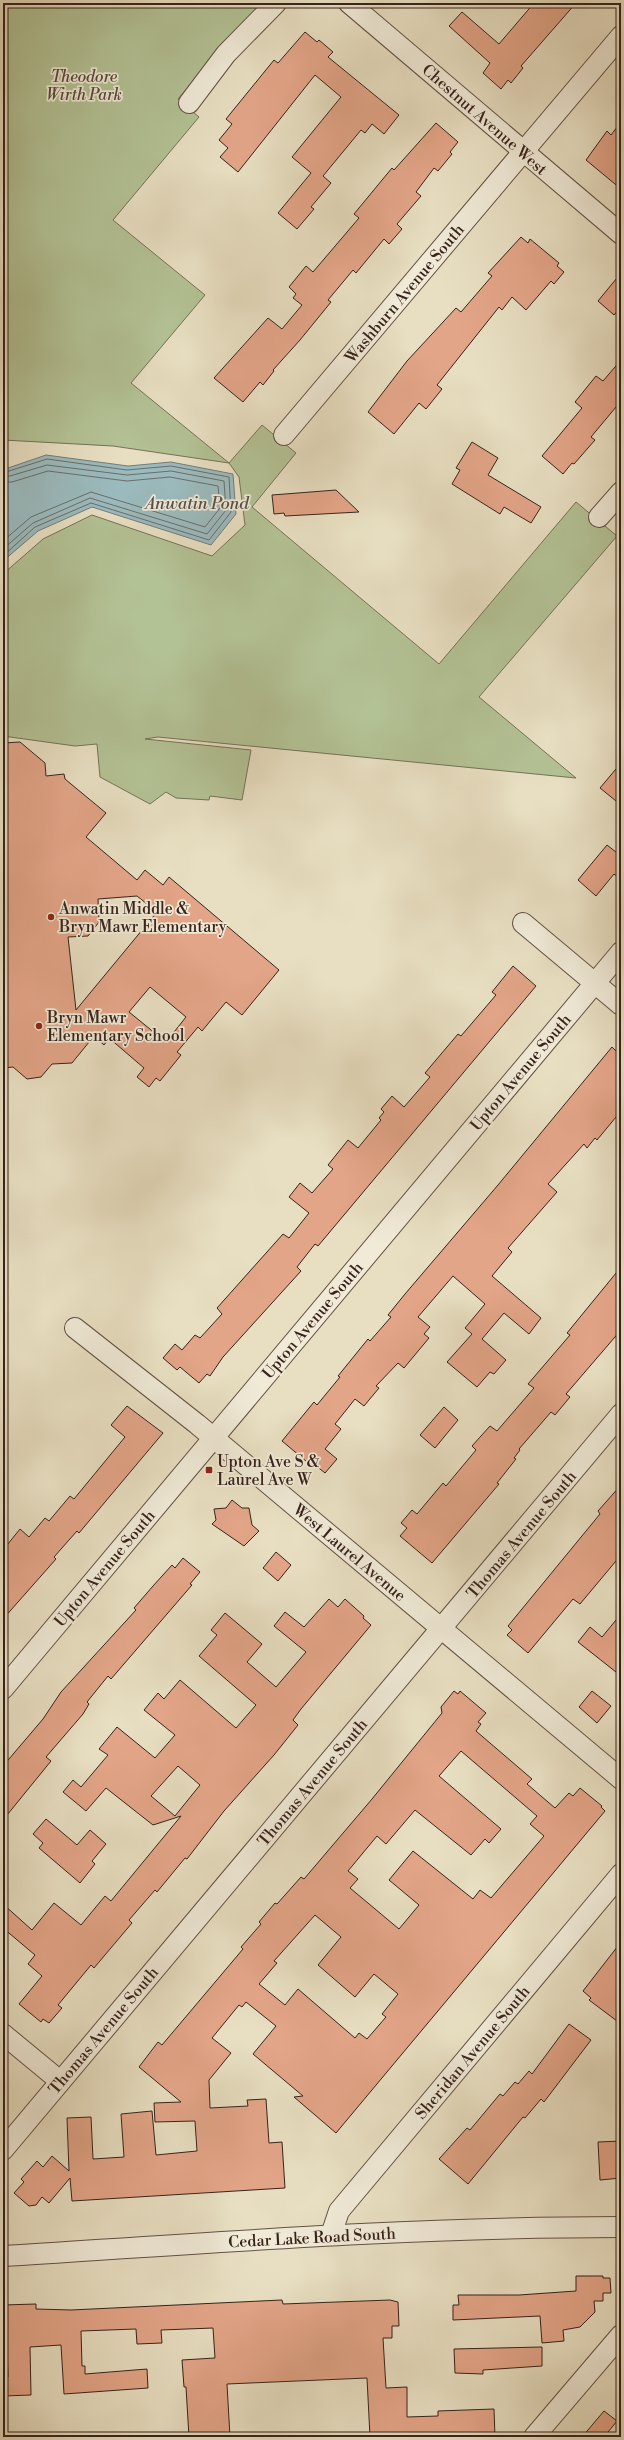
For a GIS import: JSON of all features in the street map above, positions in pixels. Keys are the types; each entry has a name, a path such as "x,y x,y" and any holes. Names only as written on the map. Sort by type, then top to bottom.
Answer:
{"street":[{"path":"189,103 226,54 276,3"},
{"name":"Chestnut Avenue West","path":"349,3 621,234"},
{"name":"Washburn Avenue South","path":"284,435 621,36"},
{"path":"600,517 621,492"},
{"path":"522,923 621,1005"},
{"name":"Upton Avenue South","path":"3,1688 621,952"},
{"name":"West Laurel Avenue","path":"75,1328 214,1438 621,1779"},
{"name":"Thomas Avenue South","path":"3,2150 621,1414"},
{"name":"Sheridan Avenue South","path":"331,2235 339,2211 621,1874"},
{"path":"3,2034 60,2081"},
{"name":"Cedar Lake Road South","path":"3,2256 331,2235 524,2227 621,2227"},
{"path":"534,2437 621,2335"}],"green space":[{"name":"Theodore Wirth Park","path":"3,3 267,3 232,35 178,99 199,117 113,220 205,295 131,383 229,463 113,446 3,440"},
{"path":"262,425 296,453 252,507 439,664 576,502 617,536 479,697 576,778 158,737 145,739 251,750 242,800 210,796 209,800 176,798 166,792 150,804 100,777 97,744 75,746 3,736 3,574 43,539 92,515 212,556 245,525 239,477 229,463"}],"water":[{"name":"Anwatin Pond","path":"46,455 128,466 171,462 233,474 236,514 211,545 92,507 38,531 3,561 3,467 8,468"}],"building":[{"path":"534,3 576,3 521,66 523,68 511,83 508,80 501,89 483,73 490,63 449,26 462,12 499,44"},
{"path":"305,32 317,42 319,40 333,52 328,57 399,115 384,134 372,124 365,133 361,130 323,176 331,183 311,207 314,209 297,229 278,213 311,173 292,157 341,97 315,75 238,172 220,157 228,148 219,140 232,124 226,119 274,60 278,63"},
{"path":"621,122 621,189 586,160 607,131 611,135"},
{"path":"436,123 458,142 450,152 452,154 438,171 434,168 416,192 421,196 397,224 402,229 389,244 384,239 356,273 353,270 328,300 331,302 273,370 274,371 263,385 260,382 243,402 214,378 268,318 282,329 302,305 293,298 296,294 289,287 306,266 313,272 359,218 354,214 392,168 394,170"},
{"path":"521,237 528,243 530,239 559,263 557,266 564,272 554,284 551,281 526,310 512,297 502,310 499,307 437,385 442,389 426,409 419,403 394,434 368,412 407,361 456,308 461,312 492,276 488,273"},
{"path":"621,273 621,307 614,315 598,301"},
{"path":"621,360 621,401 591,437 595,440 563,474 542,456 582,408 575,402 596,376 603,381"},
{"path":"472,442 498,458 488,475 541,507 531,523 504,507 500,514 452,484 460,470 456,468"},
{"path":"336,490 359,512 285,516 284,513 274,514 272,495"},
{"name":"Anwatin Middle & Bryn Mawr Elementary","path":"20,742 45,763 46,776 64,774 65,779 106,813 86,837 137,880 145,870 163,885 169,877 279,970 242,1015 226,1002 202,1031 198,1027 177,1052 181,1055 160,1081 156,1078 149,1087 137,1077 144,1068 109,1038 104,1045 94,1036 72,1063 52,1064 41,1077 27,1079 13,1067 3,1068 3,743","holes":["137,896 157,912 76,1010 68,937 88,936 99,922 98,899","150,987 186,1017 166,1042 129,1012"]},
{"path":"621,763 621,805 600,788"},
{"path":"607,845 621,856 621,880 614,874 596,896 578,880"},
{"path":"513,966 536,986 318,1246 315,1244 297,1267 301,1271 223,1357 210,1376 207,1374 199,1383 180,1367 177,1370 163,1358 175,1344 182,1350 195,1335 200,1338 222,1314 217,1308 283,1234 289,1238 309,1213 289,1197 300,1183 312,1193 333,1169 328,1165 348,1140 358,1148 381,1120 379,1118 384,1112 381,1109 392,1096 404,1107 430,1077 425,1073 458,1034 461,1036 496,995 492,992"},
{"path":"612,1047 621,1056 621,1111 597,1140 595,1138 587,1148 584,1144 548,1184 557,1192 508,1248 512,1252 492,1276 541,1318 529,1334 504,1313 482,1339 506,1360 494,1374 490,1372 477,1387 447,1362 472,1334 465,1328 485,1304 453,1276 418,1317 430,1327 424,1334 429,1338 404,1368 398,1363 376,1386 379,1388 364,1406 355,1399 335,1424 341,1429 325,1449 337,1459 325,1473 315,1465 313,1467 282,1441 314,1402 317,1405 368,1339 370,1341 391,1317 388,1315 405,1294 498,1185"},
{"path":"621,1267 621,1330 566,1394 570,1397 555,1415 551,1412 519,1449 520,1450 514,1458 516,1459 497,1483 499,1484 432,1563 400,1536 407,1528 401,1523 412,1510 417,1514 443,1483 446,1486 476,1450 472,1446 490,1426 497,1431 534,1388 528,1384 570,1335 567,1333"},
{"path":"127,1406 163,1433 79,1533 77,1531 54,1557 56,1559 3,1619 3,1550 20,1529 29,1537 45,1518 49,1521 70,1496 74,1499 125,1437 111,1425"},
{"path":"444,1407 458,1420 435,1448 420,1435"},
{"path":"621,1485 621,1555 580,1604 573,1599 528,1653 507,1635 512,1630 508,1626 600,1514 598,1511"},
{"path":"232,1500 242,1508 249,1508 252,1525 259,1531 244,1546 212,1524 216,1520 214,1509 226,1508"},
{"path":"276,1552 291,1565 278,1581 263,1568"},
{"path":"183,1558 200,1572 190,1584 192,1585 111,1679 108,1676 87,1702 89,1704 83,1714 46,1757 51,1761 3,1820 3,1766 43,1719 61,1692 136,1610 134,1608 172,1565 175,1568"},
{"path":"329,1599 338,1607 345,1599 364,1616 363,1618 371,1625 301,1709 293,1720 298,1725 274,1755 224,1811 187,1859 185,1858 157,1892 155,1890 129,1920 132,1923 94,1968 91,1965 58,2005 62,2008 49,2023 43,2019 41,2022 19,2004 42,1976 28,1964 35,1955 3,1928 3,1904 32,1930 54,1903 81,1925 105,1896 111,1901 181,1816 153,1825 106,1788 86,1811 63,1792 73,1780 81,1787 108,1755 99,1749 117,1727 155,1758 175,1735 144,1710 158,1693 164,1699 180,1680 236,1728 256,1705 199,1656 217,1635 211,1630 225,1613 262,1644 247,1662 276,1687 306,1652 274,1626 285,1612 304,1627","holes":["178,1766 200,1785 175,1816 151,1796"]},
{"path":"621,1614 621,1676 578,1642 590,1627 602,1637"},
{"path":"454,1691 458,1694 460,1691 486,1713 478,1722 481,1724 476,1731 532,1779 527,1784 555,1808 569,1793 573,1796 580,1788 602,1806 601,1807 605,1811 336,2133 294,2097 303,2096 253,2054 276,2026 246,2002 242,2007 239,2005 212,2038 231,2053 209,2080 210,2108 248,2106 247,2100 266,2099 269,2143 282,2142 285,2188 72,2201 70,2178 49,2203 42,2197 36,2205 29,2206 14,2193 24,2182 21,2179 37,2161 43,2167 52,2156 69,2171 67,2118 91,2117 93,2159 124,2157 121,2114 152,2111 156,2155 197,2151 195,2121 155,2122 154,2103 181,2102 139,2067 158,2042 162,2045 243,1949 241,1947 261,1924 259,1922 275,1903 277,1904 301,1877 304,1879 372,1799 442,1713 441,1707","holes":["461,1751 537,1816 530,1824 544,1836 491,1898 480,1890 473,1899 413,1851 389,1880 419,1905 399,1929 350,1888 358,1879 348,1871 377,1836 386,1844 415,1810 471,1855 485,1839 489,1843 501,1829 439,1776","315,1915 341,1937 318,1965 355,1997 374,1974 398,1994 382,2014 386,2017 367,2039 359,2033 355,2038 298,1989 285,2005 259,1984 277,1963 274,1961"]},
{"path":"592,1691 611,1706 597,1723 579,1707"},
{"path":"46,1819 77,1845 90,1830 106,1844 92,1861 95,1864 80,1883 39,1848 43,1843 33,1834"},
{"path":"621,1942 621,2024 589,2000 591,1998 583,1991"},
{"path":"569,2024 591,2040 544,2102 541,2099 525,2118 523,2117 468,2184 439,2159 467,2128 470,2130 500,2094 503,2096 515,2082 518,2084 529,2071 532,2074"},
{"path":"621,2141 621,2178 600,2180 598,2142"},
{"path":"576,2276 603,2276 603,2278 610,2278 611,2293 603,2293 603,2301 594,2301 595,2312 580,2327 563,2330 564,2341 542,2343 540,2316 453,2320 453,2305 459,2305 458,2295 519,2295 576,2291"},
{"path":"282,2300 283,2304 390,2300 398,2302 399,2326 392,2326 392,2338 383,2338 386,2388 407,2387 407,2417 438,2416 438,2411 494,2409 495,2437 370,2437 367,2378 227,2384 230,2437 189,2437 186,2387 184,2387 182,2360 215,2358 213,2328 161,2330 162,2343 137,2344 136,2329 81,2331 82,2366 85,2366 85,2374 147,2369 148,2388 64,2394 61,2345 30,2347 31,2395 3,2396 3,2377 8,2377 7,2348 3,2348 3,2305 36,2304 36,2309 71,2310"},
{"path":"542,2347 542,2366 483,2370 483,2374 455,2373 454,2349"},
{"path":"604,2411 617,2421 604,2437 582,2437"}],"place":[{"name":"Anwatin Middle & Bryn Mawr Elementary","path":"51,917"},
{"name":"Bryn Mawr Elementary School","path":"39,1026"},
{"name":"Upton Ave S & Laurel Ave W","path":"209,1470"}]}
